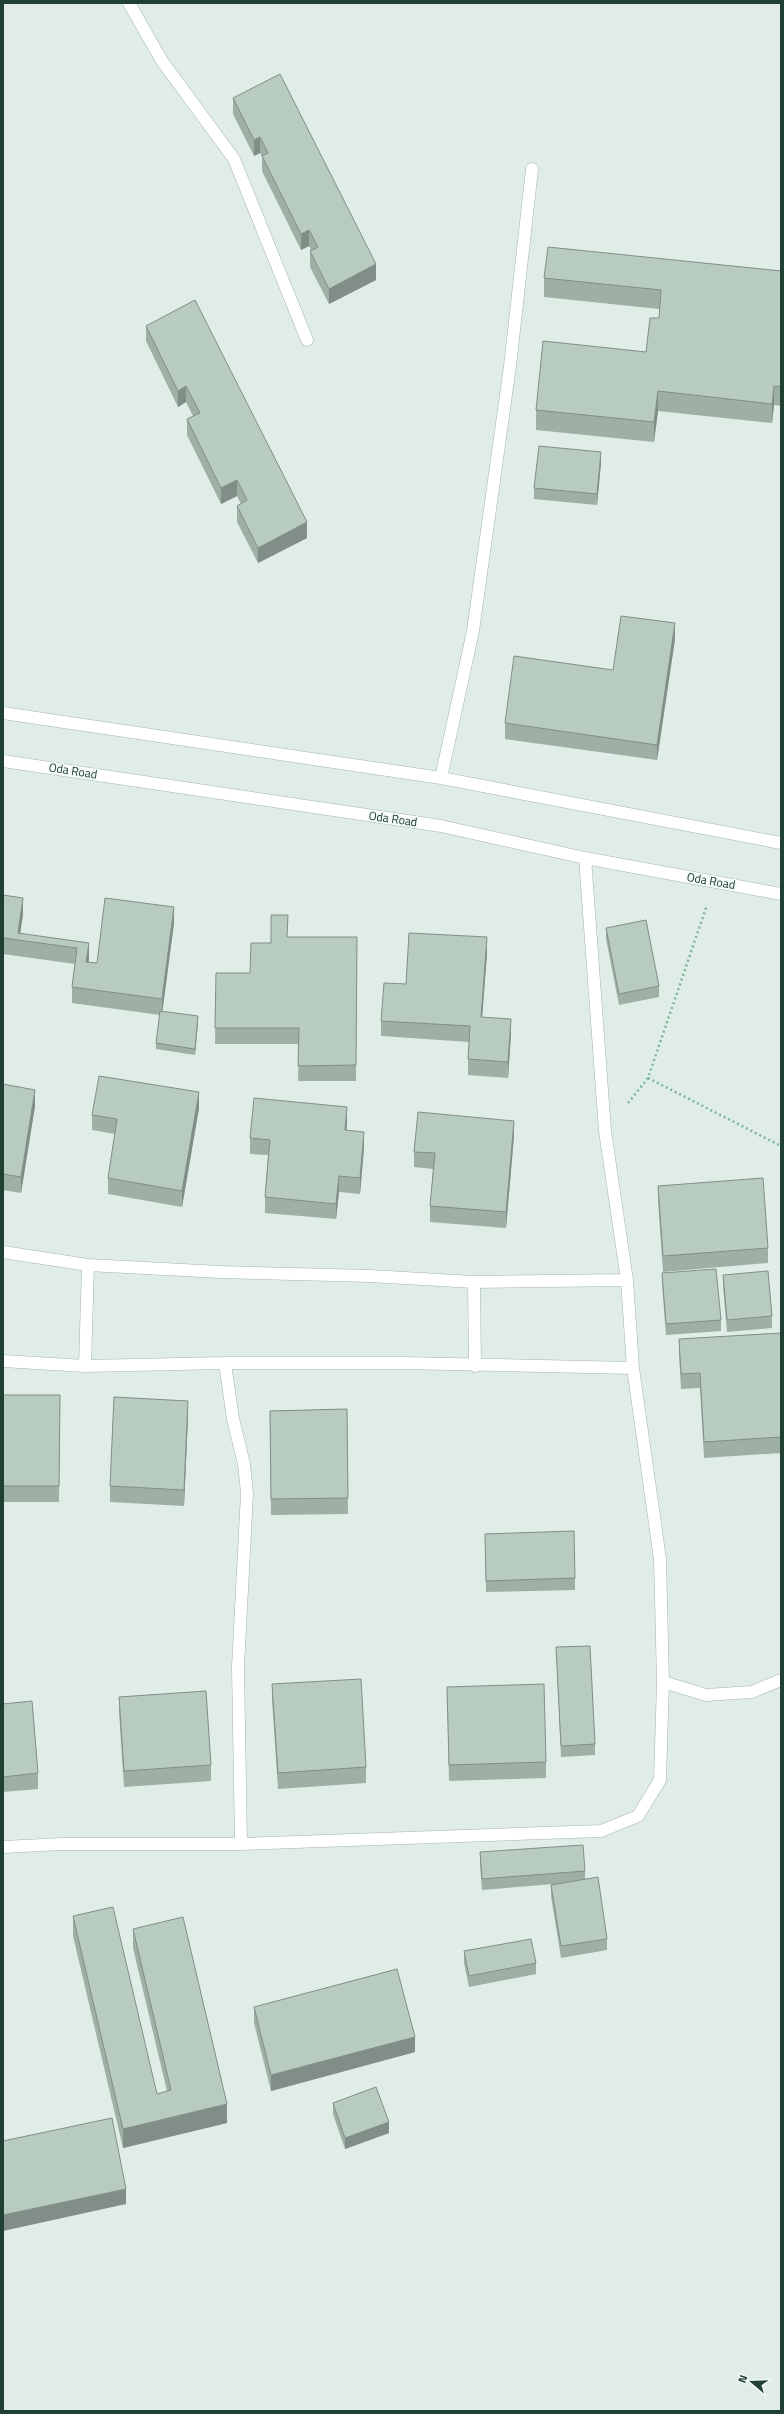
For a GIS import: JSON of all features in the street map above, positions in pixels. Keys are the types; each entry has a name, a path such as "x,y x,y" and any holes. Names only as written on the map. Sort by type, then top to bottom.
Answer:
{"street":[{"path":"129,3 162,61 234,159 307,340"},
{"path":"440,778 473,631 510,366 532,169"},
{"path":"3,713 440,778 781,842"},
{"name":"Oda Road","path":"3,761 441,826 585,858 781,894"},
{"path":"3,1847 62,1844 241,1844 602,1831 638,1816 660,1780 662,1682 660,1559 633,1368 626,1280 605,1131 585,858"},
{"path":"3,1252 88,1265 474,1282 626,1280"},
{"path":"85,1366 88,1265"},
{"path":"474,1282 475,1366"},
{"path":"3,1361 85,1366 225,1363 401,1363 475,1366 633,1368"},
{"path":"225,1363 233,1419 244,1464 247,1493 238,1667 241,1844"},
{"path":"662,1682 706,1695 752,1692 781,1680"}],"path":[{"path":"605,1131 648,1078 715,881"},
{"path":"648,1078 781,1146"}],"building":[{"path":"280,74 376,264 329,289 310,251 318,247 309,230 301,234 262,156 268,153 260,137 254,140 233,98"},
{"path":"548,247 781,271 781,387 774,386 772,404 658,391 654,422 536,410 543,341 646,352 650,318 659,318 661,290 544,278"},
{"path":"195,300 307,522 258,548 237,506 247,500 237,480 221,488 187,419 200,413 186,386 178,391 146,326"},
{"path":"539,446 601,452 597,494 534,488"},
{"path":"621,616 675,623 657,745 505,723 514,656 613,670"},
{"path":"3,895 23,898 18,933 89,943 86,962 97,963 105,898 174,907 162,999 72,987 77,948 3,938"},
{"path":"271,915 288,915 287,937 357,937 356,1065 298,1066 299,1028 215,1028 216,973 250,973 251,943 271,943"},
{"path":"646,920 659,986 619,994 606,928"},
{"path":"409,933 487,937 481,1017 511,1019 508,1062 468,1059 470,1026 381,1021 384,983 406,984"},
{"path":"160,1011 198,1016 195,1049 156,1043"},
{"path":"99,1076 199,1092 182,1191 108,1178 117,1119 92,1115"},
{"path":"3,1084 35,1090 21,1177 3,1174"},
{"path":"254,1098 347,1107 345,1130 364,1132 360,1178 339,1176 336,1204 265,1197 270,1140 250,1138"},
{"path":"418,1112 514,1121 506,1212 430,1206 435,1153 414,1152"},
{"path":"763,1178 768,1248 663,1256 658,1186"},
{"path":"716,1269 721,1320 666,1324 662,1273"},
{"path":"768,1271 772,1316 727,1320 723,1275"},
{"path":"781,1333 781,1437 704,1442 700,1373 681,1374 679,1339"},
{"path":"3,1395 60,1395 59,1486 3,1486"},
{"path":"114,1397 188,1401 184,1490 110,1486"},
{"path":"347,1409 348,1498 271,1499 270,1411"},
{"path":"574,1531 575,1578 486,1581 485,1534"},
{"path":"590,1646 595,1744 561,1746 556,1647"},
{"path":"361,1679 366,1767 278,1773 272,1684"},
{"path":"544,1684 546,1762 449,1765 447,1687"},
{"path":"206,1691 211,1765 124,1771 119,1697"},
{"path":"32,1701 38,1773 3,1777 3,1704"},
{"path":"583,1845 585,1871 482,1879 480,1852"},
{"path":"598,1877 607,1939 561,1946 551,1885"},
{"path":"113,1907 157,2094 171,2090 133,1929 183,1917 227,2104 123,2129 73,1916"},
{"path":"531,1939 536,1963 469,1976 464,1951"},
{"path":"397,1969 415,2037 271,2075 254,2007"},
{"path":"376,2087 389,2122 345,2138 333,2103"},
{"path":"112,2118 126,2189 3,2215 3,2141"}]}
